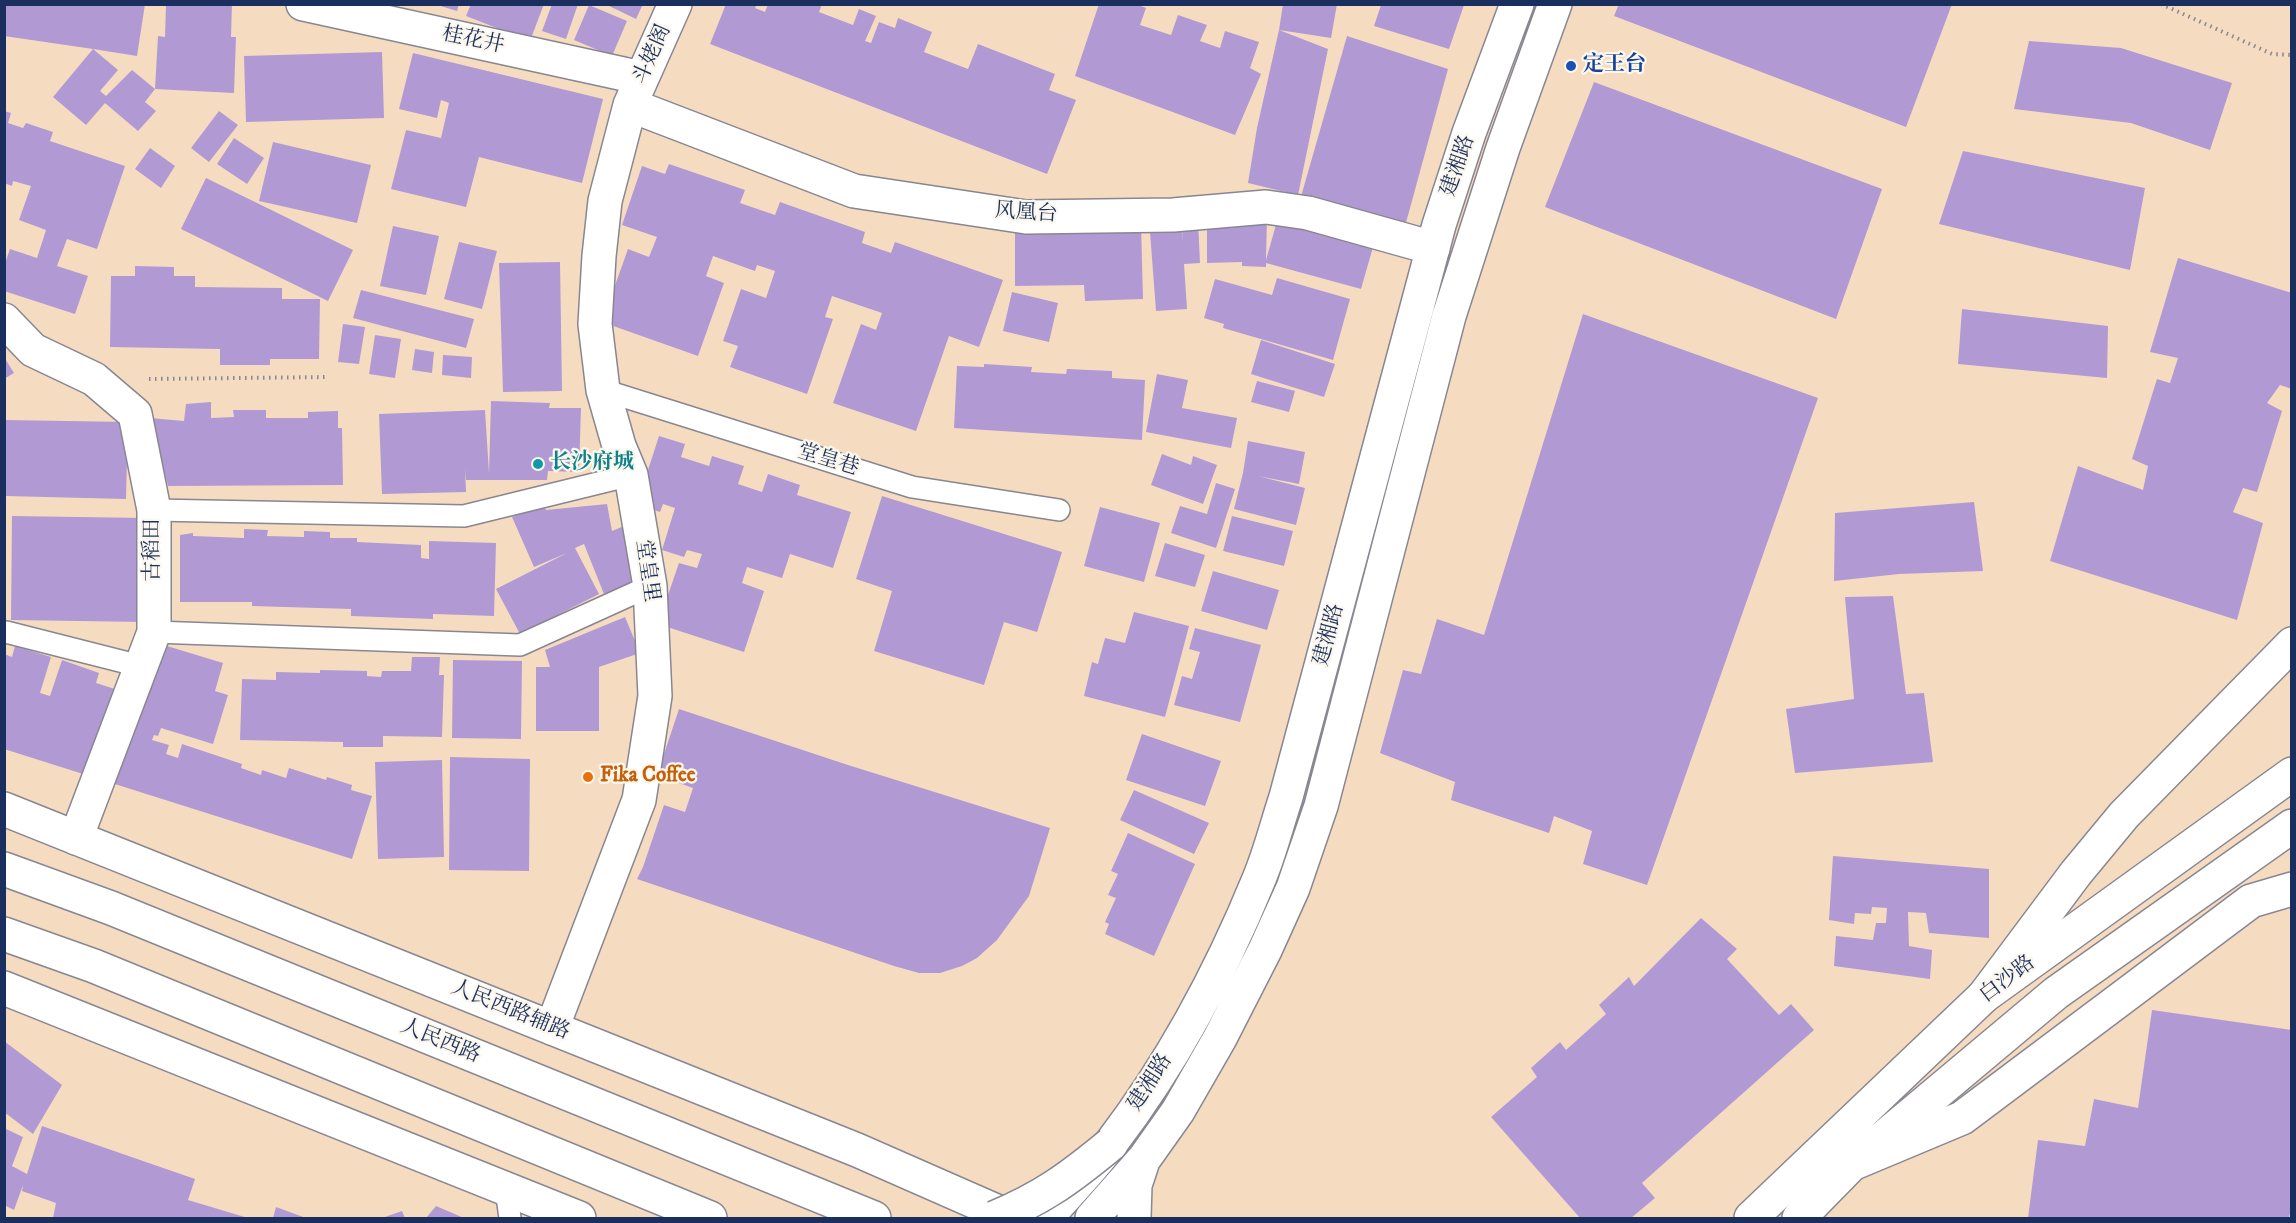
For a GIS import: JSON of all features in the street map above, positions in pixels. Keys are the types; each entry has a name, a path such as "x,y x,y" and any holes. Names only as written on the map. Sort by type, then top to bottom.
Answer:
{"street":[{"name":"桂花井","path":"303,4 636,92"},
{"name":"斗姥阁","path":"636,92 675,4"},
{"name":"建湘路","path":"1046,1218 1111,1144 1149,1089 1191,1020 1233,937 1259,878 1290,786 1432,248 1469,133 1517,4"},
{"name":"建湘路","path":"1092,1218 1144,1159 1178,1111 1220,1038 1265,950 1293,888 1321,806 1449,316 1503,148 1555,4"},
{"name":"风凰台","path":"636,92 854,191 1026,217 1173,215 1266,207 1308,213 1432,248"},
{"name":"堂皇里","path":"552,1028 639,800 656,696 650,586 631,475 618,446 603,390 595,324 605,201 636,92"},
{"name":"古稻田","path":"4,320 33,350 94,379 135,414 154,510 154,632 76,838"},
{"path":"1984,996 2076,873 2124,815 2292,644"},
{"name":"白沙路","path":"1751,1218 1984,996 2292,774"},
{"name":"人民西路辅路","path":"4,809 857,1150 1012,1218"},
{"name":"白沙路","path":"1799,1218 1852,1164 2056,993 2292,826"},
{"name":"人民西路","path":"4,869 111,908 874,1218"},
{"path":"1852,1164 1962,1118 2252,901 2292,890"},
{"path":"4,934 94,966 710,1218"},
{"path":"4,988 508,1204 579,1218"},
{"path":"994,1218 1045,1195 1111,1144"},
{"path":"1134,1218 1136,1185 1144,1159"}],"lane":[{"name":"堂皇巷","path":"603,390 912,487 1059,510"},
{"path":"154,510 464,516 631,475"},
{"path":"154,632 520,645 650,586"},
{"path":"6,632 140,666"}],"path":[{"path":"2161,4 2272,54 2292,55"},
{"path":"94,379 329,377"}],"building":[{"path":"4,4 145,4 137,56 4,36"},
{"path":"166,4 232,4 231,37 236,37 234,93 155,89 158,36 165,37"},
{"path":"434,4 459,4 457,11"},
{"path":"471,4 544,4 530,41 466,16"},
{"path":"552,4 578,4 566,39 542,31"},
{"path":"605,4 643,4 636,19"},
{"path":"726,4 757,4 755,8 765,12 768,4 822,4 819,12 853,25 859,9 876,16 865,41 871,43 879,22 895,28 898,18 932,32 924,52 968,69 978,44 1055,74 1049,90 1076,100 1047,174 710,44"},
{"path":"1099,4 1136,4 1146,8 1140,25 1171,35 1178,15 1207,25 1200,41 1220,48 1225,31 1259,42 1250,68 1261,74 1235,135 1075,76"},
{"path":"1283,4 1337,4 1331,38 1279,30"},
{"path":"1619,4 1952,4 1906,127 1614,16"},
{"path":"589,5 627,21 612,56 574,40"},
{"path":"1381,5 1464,5 1449,49 1374,26"},
{"path":"1279,30 1328,49 1298,195 1248,183 1257,128"},
{"path":"1347,36 1448,69 1404,230 1300,200"},
{"path":"2029,41 2121,48 2232,83 2210,150 2131,123 2014,109"},
{"path":"93,49 118,70 100,91 106,96 132,70 155,89 145,102 156,111 138,131 105,103 86,125 53,97"},
{"path":"382,52 384,118 246,122 244,56"},
{"path":"413,53 603,99 582,183 479,157 466,207 391,189 406,130 441,138 449,103 441,100 437,118 399,109"},
{"path":"1594,82 1882,189 1836,319 1545,207"},
{"path":"4,111 11,113 8,123 23,128 26,123 53,132 50,141 125,166 97,249 67,239 57,266 88,276 75,314 4,291 4,266 10,249 37,258 46,230 19,220 31,186 13,181 12,186 4,183"},
{"path":"219,111 238,125 209,162 191,148"},
{"path":"234,138 264,158 247,184 217,164"},
{"path":"273,142 371,165 357,223 259,201"},
{"path":"150,148 175,166 161,188 135,169"},
{"path":"1963,151 2145,188 2130,270 1939,224"},
{"path":"669,164 745,190 740,203 775,215 780,202 865,232 862,243 891,253 895,242 1003,280 979,347 949,336 916,431 833,403 861,324 876,330 882,313 832,296 825,317 833,319 807,394 730,367 738,346 723,341 741,289 766,298 775,271 757,265 755,271 713,256 706,276 724,283 698,356 602,322 628,249 649,257 657,237 622,225 642,166 665,174"},
{"path":"206,178 353,250 328,301 181,229"},
{"path":"1279,214 1375,240 1361,289 1266,263 1266,267 1242,266 1242,262 1207,263 1207,218 1267,217 1266,260"},
{"path":"1198,220 1200,263 1184,264 1187,309 1156,311 1150,232 1182,230 1183,242 1182,221"},
{"path":"1141,224 1143,299 1085,301 1084,285 1015,286 1015,226"},
{"path":"393,226 439,236 426,295 380,286"},
{"path":"459,242 497,251 482,309 444,299"},
{"path":"2178,258 2292,293 2292,389 2280,385 2267,403 2282,411 2257,492 2243,488 2233,512 2263,523 2237,620 2050,561 2078,466 2143,490 2148,466 2132,459 2157,379 2170,383 2178,358 2150,352"},
{"path":"560,262 562,391 503,392 499,263"},
{"path":"135,266 174,267 174,276 195,276 195,287 282,288 282,299 320,299 319,359 270,359 270,365 220,365 220,349 110,347 111,276 135,276"},
{"path":"1277,278 1350,299 1333,360 1223,328 1224,324 1204,318 1215,279 1272,295"},
{"path":"361,290 474,319 466,348 353,318"},
{"path":"1012,292 1058,303 1049,342 1003,331"},
{"path":"1962,309 2108,326 2107,378 1958,364"},
{"path":"1583,314 1818,398 1647,885 1583,864 1592,831 1554,816 1549,833 1451,800 1455,782 1380,753 1403,670 1421,674 1437,619 1484,635"},
{"path":"343,324 365,327 359,364 338,362"},
{"path":"375,335 401,339 395,378 369,374"},
{"path":"1261,340 1335,364 1324,397 1251,374"},
{"path":"415,349 434,352 432,373 412,370"},
{"path":"443,355 472,357 471,378 442,375"},
{"path":"4,357 14,373 4,379"},
{"path":"984,364 1032,367 1031,372 1066,374 1067,369 1112,371 1112,378 1145,380 1142,440 954,428 957,366 984,367"},
{"path":"1157,374 1188,380 1182,408 1237,418 1231,448 1146,432"},
{"path":"1257,381 1295,391 1289,412 1251,402"},
{"path":"491,401 550,403 549,408 581,408 579,472 548,471 547,480 466,480 465,469 466,492 382,494 379,414 485,410 489,473"},
{"path":"211,402 211,418 234,417 233,410 266,410 266,418 308,418 308,412 338,411 338,428 342,428 343,485 168,486 150,418 184,421 186,404"},
{"path":"5,420 128,422 126,499 5,496"},
{"path":"659,436 685,444 681,457 709,466 712,456 744,466 738,484 762,492 768,474 800,485 797,495 851,512 833,568 790,554 782,578 747,567 742,583 764,591 744,652 658,624 679,563 697,568 702,554 687,550 684,557 662,550 675,508 663,504 660,512 637,504"},
{"path":"1248,441 1305,452 1299,484 1258,476 1305,488 1296,525 1234,509"},
{"path":"1162,454 1191,465 1193,456 1217,465 1203,504 1151,485"},
{"path":"1216,483 1235,489 1216,548 1171,533 1180,506 1207,514"},
{"path":"882,496 1062,552 1037,632 1004,622 984,685 874,651 892,591 856,579"},
{"path":"1974,502 1983,571 1899,574 1834,581 1835,513"},
{"path":"543,503 546,510 607,504 612,531 624,526 644,578 604,594 584,544 575,548 599,594 520,634 496,589 567,553 534,567 512,517"},
{"path":"1100,507 1160,523 1144,582 1084,566"},
{"path":"12,516 146,518 145,622 11,620"},
{"path":"1232,516 1293,531 1284,566 1223,551"},
{"path":"244,529 268,530 267,536 304,537 304,531 330,532 330,538 357,538 357,542 421,545 421,558 429,559 429,541 496,543 494,616 433,614 433,619 351,616 351,609 252,606 252,602 180,602 180,535 193,533 193,536 244,538"},
{"path":"1165,543 1205,555 1195,587 1155,576"},
{"path":"1213,571 1279,590 1267,630 1201,611"},
{"path":"1893,596 1906,694 1924,693 1933,762 1795,773 1786,709 1854,699 1845,597"},
{"path":"1134,612 1189,626 1165,717 1084,696 1092,662 1098,664 1105,638 1125,643"},
{"path":"625,617 640,653 599,667 599,731 536,731 536,667 550,667 545,650"},
{"path":"1195,628 1261,645 1240,722 1174,705 1182,676 1192,679 1200,652 1189,649"},
{"path":"157,643 223,663 215,691 228,695 213,744 161,728 158,736 154,735 152,740 169,745 166,754 178,758 182,744 242,764 241,768 261,775 262,770 286,778 289,768 326,780 327,777 352,785 351,790 372,796 352,859 4,749 4,654 12,657 15,646 51,657 40,693 50,696 62,660 99,673 96,683 140,697"},
{"path":"412,657 440,657 439,675 444,675 442,737 383,736 383,747 343,747 343,742 240,740 242,679 276,680 276,672 320,673 320,670 367,671 367,676 381,677 382,671 411,671"},
{"path":"453,660 522,661 521,739 452,738"},
{"path":"679,709 1050,828 1029,896 997,940 977,958 940,973 919,973 637,879 664,805 685,812 693,788 657,775"},
{"path":"1142,734 1221,761 1205,806 1126,780"},
{"path":"450,757 530,759 529,871 449,870"},
{"path":"442,760 444,857 378,859 375,762"},
{"path":"1134,790 1209,823 1194,854 1120,820"},
{"path":"1128,833 1195,864 1154,956 1105,934 1109,924 1105,922 1116,898 1108,895 1118,874 1111,871"},
{"path":"1833,856 1989,869 1989,938 1929,933 1926,913 1908,912 1909,946 1932,950 1930,979 1834,966 1836,936 1873,940 1876,923 1886,923 1887,908 1872,907 1871,914 1855,913 1854,924 1829,920"},
{"path":"1701,918 1737,949 1727,959 1779,1015 1791,1004 1814,1030 1642,1183 1655,1198 1631,1218 1580,1218 1491,1117 1537,1077 1531,1068 1560,1042 1566,1050 1606,1014 1599,1005 1629,977 1634,986"},
{"path":"2152,1010 2292,1030 2292,1203 2289,1218 2028,1218 2038,1140 2085,1146 2094,1099 2138,1108"},
{"path":"4,1041 62,1085 33,1134 4,1112"},
{"path":"42,1126 195,1179 188,1200 248,1218 53,1218 56,1203 22,1191 23,1185 14,1210 4,1205 4,1128 23,1137 12,1166 27,1174"},
{"path":"436,1206 464,1218 426,1218"},
{"path":"276,1207 306,1218 273,1218"},
{"path":"402,1211 405,1218 382,1218"}],"place":[{"name":"定王台","path":"1571,66"},
{"name":"长沙府城","path":"538,464"},
{"name":"Fika Coffee","path":"588,777"}]}
